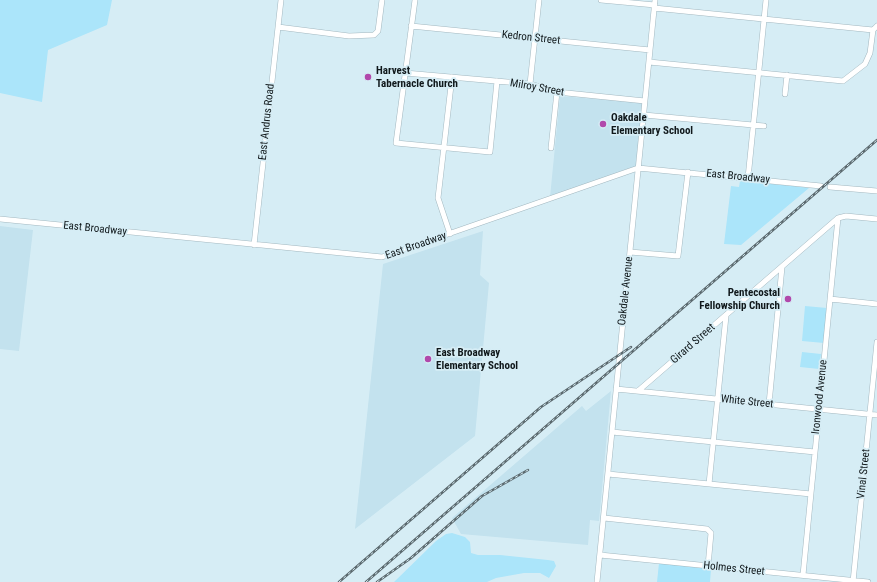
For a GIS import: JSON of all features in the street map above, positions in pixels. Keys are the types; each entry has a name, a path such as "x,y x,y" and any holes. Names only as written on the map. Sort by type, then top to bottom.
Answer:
{"street":[{"name":"East Andrus Road","path":"254,245 281,0"},
{"path":"278,27 349,36 374,35 378,31 382,0"},
{"path":"415,0 396,143 490,152 498,82"},
{"path":"530,84 539,0"},
{"path":"601,0 655,4 764,19 875,28 870,53 865,64 843,81 649,62"},
{"path":"748,178 766,0"},
{"name":"Oakdale Avenue","path":"597,582 655,4"},
{"name":"Kedron Street","path":"411,26 650,50"},
{"name":"Milroy Street","path":"405,73 530,84 557,92 645,100"},
{"path":"785,94 787,75"},
{"path":"450,234 438,198 452,78"},
{"path":"552,148 557,92"},
{"path":"644,115 764,126"},
{"name":"East Broadway","path":"0,219 382,258 638,168 821,186"},
{"path":"630,252 678,256 688,172"},
{"path":"830,187 877,191"},
{"path":"838,218 846,216 877,219"},
{"name":"Girard Street","path":"638,391 838,218"},
{"name":"Ironwood Avenue","path":"802,575 838,218"},
{"path":"768,404 782,267"},
{"path":"830,299 877,304"},
{"path":"709,484 726,316"},
{"name":"Vinal Street","path":"853,581 877,342"},
{"name":"White Street","path":"616,389 877,415"},
{"path":"612,432 815,452"},
{"path":"608,474 811,494"},
{"path":"604,518 705,528 711,531 708,566"},
{"name":"Holmes Street","path":"600,555 868,582"}],"shaded area":[{"path":"0,0 112,0 107,25 48,50 42,102 0,93"},
{"path":"560,96 643,103 636,166 550,197"},
{"path":"740,181 809,188 741,245 724,244 731,186 739,187"},
{"path":"0,226 33,230 19,351 0,349"},
{"name":"East Broadway Elementary School","path":"483,231 480,275 489,283 475,436 355,529 383,264"},
{"path":"805,306 827,308 824,343 802,341"},
{"path":"802,352 821,354 819,369 800,367"},
{"path":"611,391 599,521 590,520 588,545 461,534 452,518 582,406 586,411"},
{"path":"452,533 465,537 470,542 471,553 478,555 500,555 548,560 554,561 556,566 549,578 540,573 524,573 496,578 487,582 394,582 436,541 446,534"},
{"path":"659,563 711,569 710,582 657,582"}],"railway":[{"path":"366,582 877,140"},
{"path":"339,582 541,407 631,347"},
{"path":"377,582 411,558 482,496 528,470"}],"place":[{"name":"Harvest Tabernacle Church","path":"368,77"},
{"name":"Oakdale Elementary School","path":"603,124"},
{"name":"Pentecostal Fellowship Church","path":"788,299"},
{"name":"East Broadway Elementary School","path":"428,359"}]}
